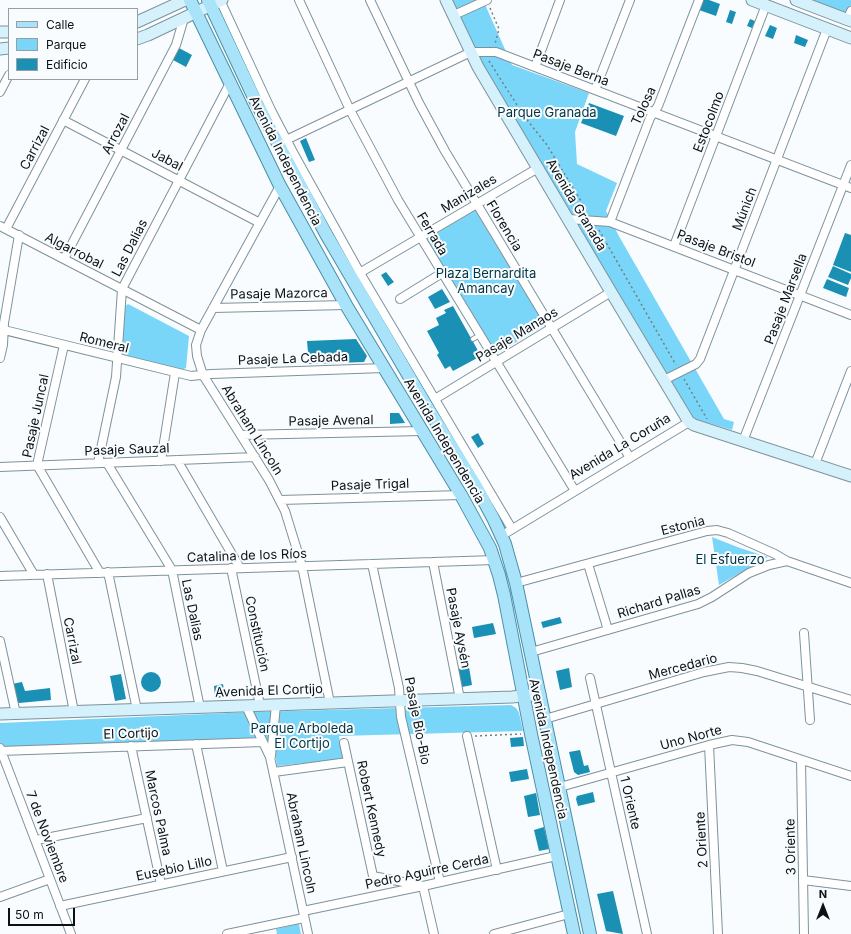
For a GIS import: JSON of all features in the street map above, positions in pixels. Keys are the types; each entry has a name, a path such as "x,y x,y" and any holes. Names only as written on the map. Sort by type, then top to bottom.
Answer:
{"main road":[{"name":"Avenida Independencia","path":"190,0 280,186 346,305 462,495 485,536 495,560 504,595 556,856 574,934"},
{"name":"Avenida Independencia","path":"216,1 278,146 356,275 423,400 506,533 590,934"}],"street":[{"path":"138,22 185,0"},
{"name":"Ferrada","path":"299,0 350,110 377,162 442,273 476,337 496,362 575,491"},
{"name":"Florencia","path":"370,0 444,151 630,458"},
{"name":"Avenida Granada","path":"446,0 478,67 569,219 610,292 689,422"},
{"path":"454,15 487,0"},
{"path":"535,67 560,0"},
{"path":"595,90 630,0"},
{"name":"Tolosa","path":"610,222 650,118 658,106 699,0"},
{"path":"752,0 770,4 851,38"},
{"path":"796,0 850,17"},
{"path":"138,39 184,18 216,1"},
{"name":"Avenida Independencia","path":"216,1 356,275 435,399 506,533"},
{"name":"Estocolmo","path":"674,246 716,136 770,4"},
{"name":"Arrozal","path":"64,259 176,45 184,18"},
{"name":"Múnich","path":"664,380 696,364 700,359 827,29"},
{"name":"Pasaje Berna","path":"286,140 471,52 496,52 847,187"},
{"path":"0,92 8,77"},
{"name":"Carrizal","path":"3,227 64,120 84,80"},
{"name":"Las Dalias","path":"200,708 172,570 103,463 116,377 122,289 230,83"},
{"name":"Jabal","path":"64,120 260,222"},
{"name":"Pasaje Marsella","path":"743,441 800,295 847,187 851,165"},
{"name":"Manizales","path":"356,275 538,168"},
{"name":"Abraham Lincoln","path":"280,186 201,330 197,340 196,350 203,376 255,457 280,500 289,522 302,566 330,703"},
{"name":"Pasaje Bristol","path":"569,219 610,222 851,314"},
{"name":"Algarrobal","path":"3,227 201,330"},
{"path":"0,358 4,345 2,329 19,235"},
{"path":"400,299 442,273"},
{"name":"Pasaje Manaos","path":"435,399 610,292"},
{"name":"Pasaje Mazorca","path":"213,308 346,305"},
{"name":"Romeral","path":"2,329 176,373 191,376 203,376"},
{"name":"Pasaje Juncal","path":"64,345 37,465 104,573 137,710"},
{"name":"Pasaje La Cebada","path":"203,376 211,374 384,368"},
{"path":"815,464 851,372"},
{"path":"161,461 176,373"},
{"name":"Avenida La Coruña","path":"506,533 689,422 694,425 851,476"},
{"name":"Pasaje Avenal","path":"242,435 422,431"},
{"name":"Pasaje Sauzal","path":"0,467 255,457"},
{"path":"177,460 240,568"},
{"name":"Pasaje Trigal","path":"280,500 462,495"},
{"path":"0,517 34,575"},
{"name":"Estonia","path":"516,583 707,531 717,530 728,533 776,554 788,561 851,583"},
{"name":"Catalina de los Ríos","path":"0,576 495,560"},
{"name":"Richard Pallas","path":"531,652 698,604 712,597 749,573 769,565 788,561"},
{"name":"Pasaje Aysén","path":"433,562 460,699"},
{"name":"Pasaje Bio-Bio","path":"372,564 399,688 401,717 440,882"},
{"path":"588,564 608,630"},
{"name":"Constitución","path":"231,568 260,705"},
{"name":"Carrizal","path":"46,574 74,712"},
{"path":"804,633 810,720"},
{"path":"0,641 16,714"},
{"name":"Mercedario","path":"545,719 704,672 729,667 757,671 808,688 851,700"},
{"name":"1 Oriente","path":"590,678 647,934"},
{"name":"Avenida El Cortijo","path":"0,714 460,699 540,694"},
{"name":"Abraham Lincoln","path":"270,757 276,705"},
{"name":"Abraham Lincoln","path":"246,706 270,757 308,934"},
{"path":"467,736 497,870"},
{"name":"Uno Norte","path":"560,787 725,741 740,740 851,776"},
{"name":"El Cortijo","path":"0,750 263,742"},
{"name":"Robert Kennedy","path":"344,743 373,876 424,886"},
{"path":"196,744 223,871"},
{"name":"2 Oriente","path":"710,745 718,934"},
{"name":"Marcos Palma","path":"131,746 161,884"},
{"name":"7 de Noviembre","path":"0,750 71,934"},
{"name":"3 Oriente","path":"801,760 804,934"},
{"path":"274,772 348,762"},
{"path":"36,840 147,818"},
{"name":"Pedro Aguirre Cerda","path":"227,934 303,914 556,856"},
{"name":"Eusebio Lillo","path":"60,906 292,857"},
{"path":"0,898 50,879"},
{"path":"803,880 851,886"},
{"path":"424,886 434,934"},
{"path":"494,934 569,914"}],"path":[{"path":"487,0 499,30 495,45 485,47 485,52 491,64 524,116 547,145 593,220 714,431"},
{"path":"467,736 531,734"}],"green space":[{"name":"Parque Granada","path":"450,0 483,0 512,65 589,93 575,132 577,164 617,183 606,211 724,419 734,422 732,430 692,418 478,60"},
{"path":"807,0 851,0 851,17"},
{"name":"Plaza Bernardita Amancay","path":"475,210 545,325 496,354 427,239"},
{"path":"128,304 189,336 186,368 181,370 119,354 124,307"},
{"name":"El Esfuerzo","path":"712,537 740,548 768,557 719,585"},
{"name":"Parque Arboleda El Cortijo","path":"511,705 516,708 519,713 523,731 339,736 343,759 277,766 274,743 0,748 0,723 252,712"},
{"path":"299,924 301,934 277,934 276,929"}],"building":[{"path":"703,0 709,0 720,4 716,16 699,10"},
{"path":"730,10 736,12 732,24 726,22"},
{"path":"750,19 755,21 752,28 747,26"},
{"path":"770,25 777,28 773,39 765,36"},
{"path":"796,35 808,40 805,47 794,43"},
{"path":"179,48 192,55 186,67 173,60"},
{"path":"589,103 624,116 616,136 581,123"},
{"path":"306,138 315,160 309,162 300,141"},
{"path":"845,233 851,235 851,272 833,265"},
{"path":"833,266 851,274 848,285 828,277"},
{"path":"386,272 394,282 388,286 381,275"},
{"path":"827,279 849,288 846,297 823,288"},
{"path":"442,289 450,302 435,309 428,297"},
{"path":"453,306 481,356 453,371 450,366 445,369 437,355 439,353 427,331 439,325 436,318 446,313 444,310"},
{"path":"356,339 367,356 364,362 309,364 307,341"},
{"path":"390,413 399,413 405,423 390,424"},
{"path":"478,433 484,444 478,448 471,437"},
{"path":"560,617 562,623 543,628 541,622"},
{"path":"493,623 496,634 474,638 472,627"},
{"path":"469,667 472,685 462,687 458,669"},
{"path":"569,668 572,687 560,690 556,671"},
{"path":"147,672 155,672 161,678 161,686 155,692 147,692 141,686 141,678"},
{"path":"121,674 126,699 115,701 110,676"},
{"path":"22,682 25,691 50,688 51,700 19,703 12,684"},
{"path":"223,684 225,697 215,698 214,686"},
{"path":"523,737 524,746 511,747 510,738"},
{"path":"580,750 584,766 588,765 590,772 578,775 574,772 569,752"},
{"path":"527,769 529,779 511,782 509,772"},
{"path":"593,792 595,802 578,806 576,799 577,796"},
{"path":"536,793 540,815 528,817 524,796"},
{"path":"544,827 549,849 539,851 534,830"},
{"path":"613,891 623,934 606,931 597,894"}]}
